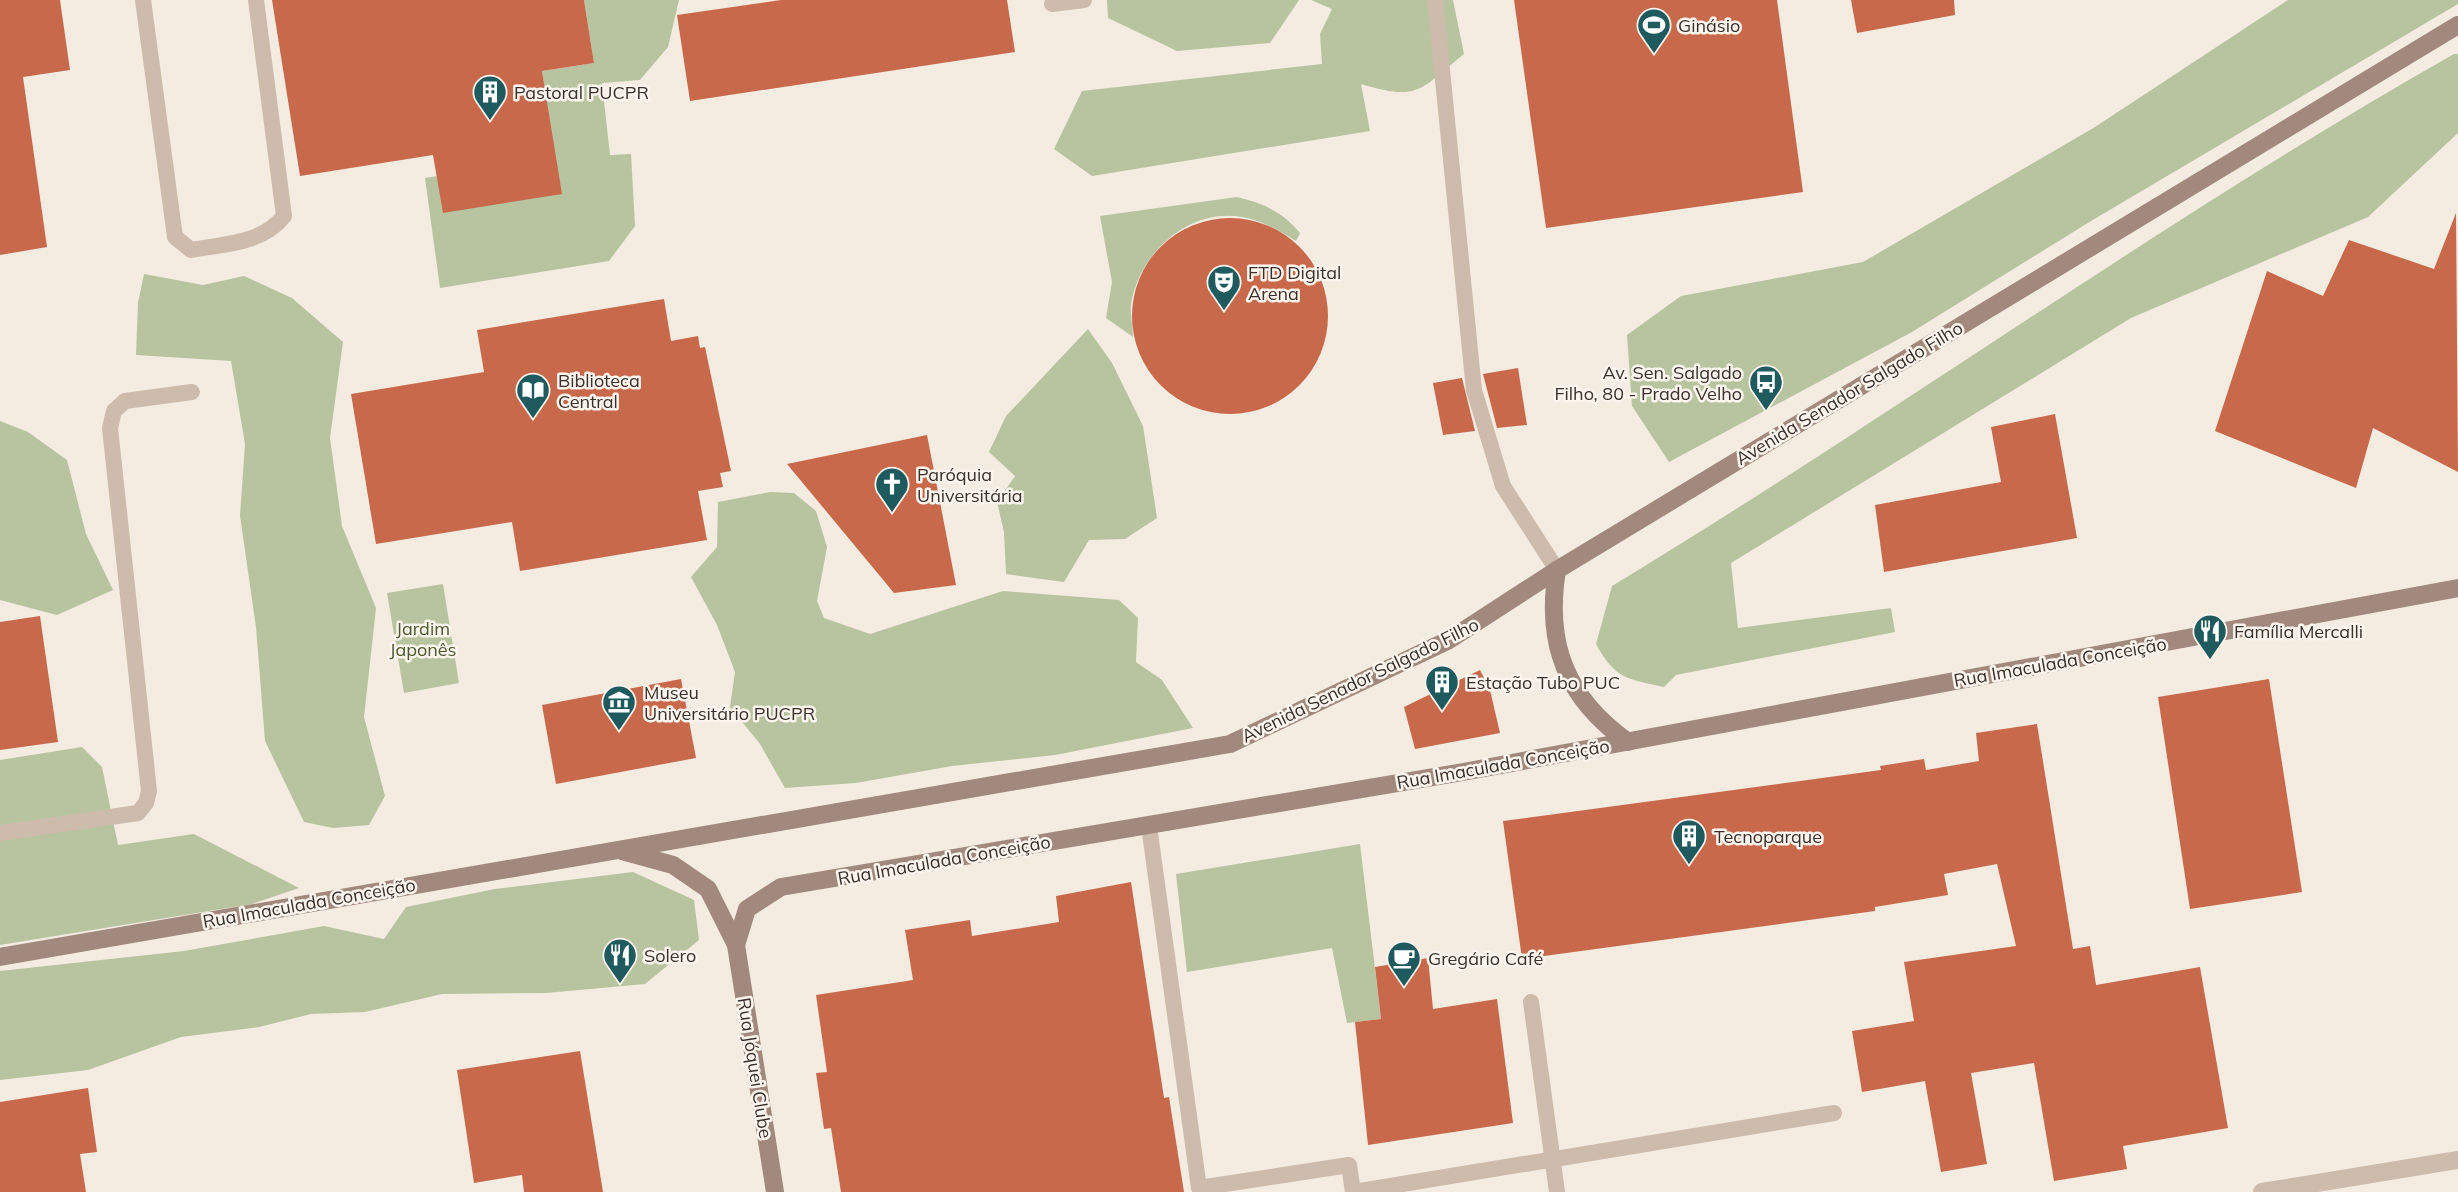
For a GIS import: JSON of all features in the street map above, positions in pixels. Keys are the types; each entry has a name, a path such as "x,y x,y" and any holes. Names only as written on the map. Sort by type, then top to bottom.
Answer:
{"main road":[{"name":"Avenida Senador Salgado Filho","path":"1230,744 1449,639 1557,570 2458,25"},
{"path":"1557,570 1553,621 1566,672 1591,711 1628,742"},
{"name":"Rua Imaculada Conceição","path":"736,945 747,909 781,887 1628,742 2458,588"},
{"name":"Rua Imaculada Conceição","path":"0,957 1230,744"},
{"name":"Rua Imaculada Conceição","path":"618,850 673,865 708,888 736,945"},
{"name":"Rua Jóquei Clube","path":"736,945 775,1192"}],"street":[{"path":"2262,1192 2458,1160"}],"lane":[{"path":"143,0 175,237 191,250 258,237 273,230 284,216 256,0"},
{"path":"1052,4 1084,0"},
{"path":"1435,0 1474,390 1503,486 1557,570"},
{"path":"0,833 138,813 146,803 149,791 110,428 114,411 125,401 192,392"},
{"path":"1149,826 1199,1188 1349,1165 1354,1192 1834,1113"},
{"path":"1531,1002 1557,1192"}],"green space":[{"path":"584,0 679,0 668,47 640,80 602,83 610,155 631,154 635,226 609,261 440,288 425,178 437,176 561,194 542,71 594,63"},
{"path":"1107,0 1299,0 1270,43 1177,51 1108,18"},
{"path":"1311,0 1453,0 1464,54 1428,84 1408,92 1361,84 1370,131 1092,176 1054,149 1082,91 1322,64 1320,34 1332,9"},
{"path":"2288,0 2458,0 2458,4 2091,221 1912,332 1669,462 1632,406 1627,335 1681,296 1863,262 2095,127"},
{"path":"2458,54 2458,133 2368,217 2131,318 1731,563 1738,628 1891,608 1895,632 1676,675 1664,687 1623,676 1603,656 1596,644 1612,586 1823,453 2240,182"},
{"path":"1237,197 1264,205 1279,214 1300,233 1296,241 1270,226 1242,217 1203,219 1169,238 1144,268 1131,305 1133,337 1106,318 1112,282 1100,216"},
{"path":"144,274 203,285 244,276 292,298 343,342 330,438 342,526 376,608 364,717 385,796 369,825 333,828 304,822 265,741 256,627 240,516 245,444 231,361 136,355 138,303"},
{"path":"1088,329 1112,363 1143,426 1157,518 1125,539 1089,540 1064,582 1006,574 1004,532 997,502 1015,476 989,452 1006,416"},
{"path":"0,421 28,432 67,460 86,534 113,590 57,615 0,600"},
{"path":"770,492 794,493 816,511 827,547 817,601 824,618 870,634 1003,591 1119,600 1138,618 1136,662 1162,680 1193,728 1055,755 952,766 856,783 785,788 760,744 730,707 735,672 717,625 691,577 717,547 718,502"},
{"name":"Jardim Japonês","path":"443,584 459,683 404,693 387,593"},
{"path":"82,747 102,767 118,845 194,834 299,888 252,904 0,945 0,760"},
{"path":"1360,844 1381,1019 1347,1023 1332,948 1187,972 1176,874"},
{"path":"633,872 694,900 699,940 645,984 546,993 442,994 365,1012 311,1014 259,1027 181,1037 88,1070 0,1080 0,971 184,951 324,926 384,939 406,907 495,889"}],"building":[{"path":"0,0 60,0 70,70 23,77 47,247 0,255"},
{"path":"272,0 584,0 594,63 542,71 562,194 443,213 433,155 300,176"},
{"path":"781,0 1007,0 1015,52 690,101 677,15"},
{"path":"1514,0 1777,0 1803,192 1546,228"},
{"path":"1851,0 1954,0 1955,15 1857,33"},
{"path":"2456,213 2458,472 2373,428 2356,488 2215,431 2267,271 2323,296 2349,240 2434,269"},
{"path":"1230,218 1249,219 1268,225 1300,246 1321,278 1327,297 1327,335 1321,354 1300,386 1268,407 1249,413 1230,414 1211,413 1192,407 1160,386 1139,354 1133,335 1132,316 1133,297 1139,278 1160,246 1192,225 1211,219"},
{"name":"Biblioteca Central","path":"664,299 671,341 698,336 700,348 705,347 731,471 720,473 723,487 698,491 707,540 520,571 512,522 376,544 351,394 484,372 477,330"},
{"path":"1518,368 1527,425 1497,428 1483,374"},
{"path":"1462,378 1475,431 1443,435 1433,383"},
{"path":"2055,414 2077,538 1884,572 1875,505 2001,482 1991,427"},
{"path":"927,435 956,585 894,593 787,464"},
{"path":"40,616 58,742 0,750 0,622"},
{"name":"Estação Tubo PUC","path":"1480,670 1490,690 1500,733 1415,749 1404,707"},
{"name":"Museu Universitário PUCPR","path":"681,679 696,758 556,784 542,705"},
{"path":"2269,679 2302,892 2190,909 2158,697"},
{"path":"2037,724 2073,949 2090,946 2096,985 2200,967 2228,1128 2123,1146 2127,1169 2054,1181 2034,1063 1971,1073 1987,1164 1941,1172 1925,1081 1862,1092 1852,1031 1914,1021 1904,962 2016,946 1997,864 1944,874 1948,895 1875,907 1875,911 1522,959 1503,821 1881,770 1880,766 1924,759 1926,770 1979,761 1976,733"},
{"path":"1131,882 1164,1098 1169,1097 1184,1192 841,1192 831,1128 824,1129 816,1073 827,1072 816,995 913,980 905,930 970,920 972,936 1059,922 1056,896"},
{"path":"1428,958 1433,1009 1497,999 1513,1123 1368,1145 1355,1022 1381,1019 1375,967"},
{"path":"580,1051 603,1192 524,1192 522,1175 474,1183 457,1070"},
{"path":"88,1088 97,1152 80,1154 86,1192 0,1192 0,1102"}],"place":[{"name":"Ginásio","path":"1654,55"},
{"name":"Pastoral PUCPR","path":"490,122"},
{"name":"FTD Digital Arena","path":"1224,312"},
{"name":"Av. Sen. Salgado Filho, 80 - Prado Velho","path":"1766,412"},
{"name":"Biblioteca Central","path":"533,420"},
{"name":"Paróquia Universitária","path":"892,514"},
{"name":"Família Mercalli","path":"2210,661"},
{"name":"Estação Tubo PUC","path":"1442,712"},
{"name":"Museu Universitário PUCPR","path":"619,732"},
{"name":"Tecnoparque","path":"1689,866"},
{"name":"Solero","path":"620,985"},
{"name":"Gregário Café","path":"1404,988"}]}
